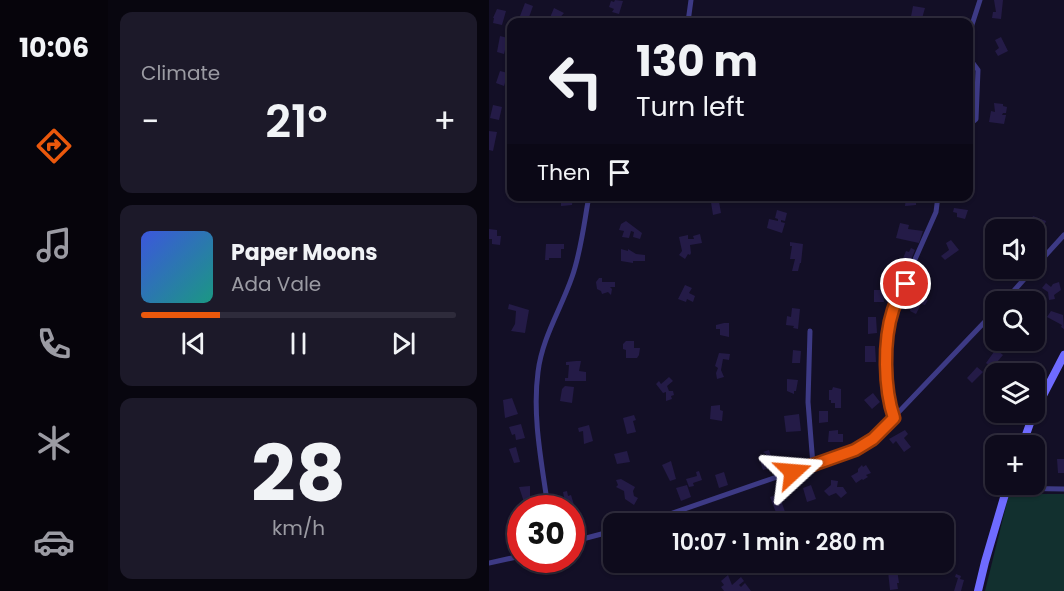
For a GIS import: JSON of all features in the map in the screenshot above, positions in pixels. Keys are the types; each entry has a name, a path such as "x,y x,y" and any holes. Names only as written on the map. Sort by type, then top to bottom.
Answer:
{"main road":[{"path":"1045,392 1064,355"},
{"path":"978,591 1005,495"}],"street":[{"path":"689,18 691,0"},
{"path":"973,22 980,0"},
{"path":"973,63 978,70 979,80 976,119 973,122"},
{"path":"547,495 536,400 538,370 546,338 561,308 573,274 588,201"},
{"path":"894,418 888,402 888,330 893,309 936,212 937,201"},
{"path":"1045,257 1063,239"},
{"path":"1014,291 1024,279"},
{"path":"673,513 855,450 873,439 985,322"},
{"path":"810,331 808,402 813,465"},
{"path":"1045,488 1064,489"},
{"path":"585,538 603,534"},
{"path":"489,563 507,559"}],"green space":[{"path":"1064,494 1064,591 985,591 1009,495"}],"building":[{"path":"994,0 1003,0 1001,19 992,18 993,12 996,12"},
{"path":"611,1 623,1 619,14 612,12 614,9 609,7"},
{"path":"525,3 533,6 529,18 520,16"},
{"path":"913,6 925,8 922,18 911,18"},
{"path":"554,8 564,13 560,18 550,18"},
{"path":"497,9 506,11 502,25 493,23"},
{"path":"500,36 507,38 504,54 497,52"},
{"path":"1001,37 1008,51 998,56 995,51 999,48 995,40"},
{"path":"500,71 507,73 504,86 496,83"},
{"path":"994,103 1007,107 1006,113 1002,115 1006,115 1004,124 989,122 991,111 995,112"},
{"path":"493,105 502,107 499,120 490,118"},
{"path":"489,131 497,132 493,151 489,150"},
{"path":"561,201 572,201 572,205 561,206"},
{"path":"711,201 719,201 721,213 713,215"},
{"path":"906,201 916,201 916,205 905,206"},
{"path":"954,208 968,210 965,219 957,217 957,213 953,212"},
{"path":"777,210 787,213 785,221 781,220 785,223 782,233 767,228 769,219 778,221 775,218"},
{"path":"626,221 642,233 640,239 633,237 634,232 631,231 629,238 622,237 624,231 619,230 621,224"},
{"path":"900,223 909,225 908,229 923,231 919,243 896,238"},
{"path":"489,229 497,230 497,236 501,236 500,245 492,244 492,239 489,239"},
{"path":"700,234 702,243 690,245 690,255 688,254 685,259 679,255 682,251 679,237 688,235 688,239 694,239 693,236"},
{"path":"951,240 959,250 945,260 941,256 949,250 946,243"},
{"path":"790,242 803,244 798,271 792,271 795,259 790,259 792,246"},
{"path":"546,244 564,244 564,249 561,249 561,258 545,260"},
{"path":"911,248 915,250 908,267 907,263 902,261 906,251 909,252"},
{"path":"621,249 645,255 645,261 633,261 633,263 621,261"},
{"path":"602,278 602,282 615,282 615,287 610,287 611,295 608,292 602,294 597,289 596,282"},
{"path":"1059,282 1061,290 1054,295 1055,299 1049,300 1048,292 1042,288 1046,283 1051,287"},
{"path":"685,285 692,288 689,293 695,296 693,302 678,299"},
{"path":"874,290 883,290 884,302 874,302"},
{"path":"919,290 925,293 923,297 928,300 925,305 921,304 916,314 910,311"},
{"path":"509,304 529,310 525,333 511,331 515,324 516,311 508,309"},
{"path":"792,308 800,309 798,329 786,325 787,316 791,317"},
{"path":"1051,311 1063,315 1064,329 1062,325 1047,317"},
{"path":"868,317 876,317 877,333 868,334"},
{"path":"729,323 729,337 720,335 720,329 716,329 716,325"},
{"path":"626,341 634,341 634,348 640,348 637,358 626,358 623,344"},
{"path":"865,346 875,346 876,362 865,362"},
{"path":"793,350 801,351 800,363 792,363"},
{"path":"995,351 1003,355 996,363 986,363"},
{"path":"719,353 730,354 729,360 723,359 721,370 724,377 717,379 718,368 715,366"},
{"path":"581,361 579,371 586,372 586,381 565,381 565,378 568,378 569,365 566,365 566,362"},
{"path":"977,367 983,372 972,383 967,378"},
{"path":"669,377 673,381 667,386 674,395 671,396 672,399 666,401 666,392 663,393 656,384 659,381 661,384"},
{"path":"787,379 798,380 794,394 787,391"},
{"path":"565,386 574,387 572,403 560,401 562,389"},
{"path":"833,387 841,389 841,408 835,408 835,403 829,400 829,390"},
{"path":"873,393 880,402 872,409 864,400"},
{"path":"512,398 518,414 505,418 503,400"},
{"path":"720,405 720,410 723,411 722,421 710,419 711,406"},
{"path":"819,411 828,411 828,422 819,423"},
{"path":"799,414 801,431 786,432 784,416"},
{"path":"634,415 636,432 627,434 623,418"},
{"path":"521,424 525,438 516,440 515,434 512,435 509,427"},
{"path":"589,425 593,441 584,444 583,431 579,432 578,428"},
{"path":"838,430 838,434 843,434 843,442 828,442 829,431"},
{"path":"905,430 908,434 904,438 911,447 904,452 896,441 893,444 889,439"},
{"path":"516,447 520,462 514,463 509,449"},
{"path":"769,450 771,456 768,457 771,464 768,465 769,468 763,470 759,458 767,455 763,452"},
{"path":"627,451 630,462 617,464 614,454"},
{"path":"1057,459 1064,459 1064,473 1058,473"},
{"path":"671,461 676,479 670,481 662,465"},
{"path":"862,465 863,467 866,465 871,473 856,483 851,476 858,472"},
{"path":"699,471 702,480 689,487 686,479 697,476 696,472"},
{"path":"724,472 728,485 719,488 715,475"},
{"path":"621,479 635,487 634,496 638,498 634,505 625,499 624,491 616,487 618,485 616,480"},
{"path":"831,480 838,481 837,487 843,487 847,493 841,498 836,493 829,496 824,491 831,485"},
{"path":"687,485 691,497 681,501 676,488"},
{"path":"811,485 816,499 807,502 803,488"},
{"path":"530,486 530,495 522,495 519,487"},
{"path":"779,494 785,512 776,513 770,497"},
{"path":"888,573 898,573 898,589 890,590"},
{"path":"956,574 964,580 961,591 954,591 958,578 955,577"},
{"path":"728,575 732,585 741,577 744,581 739,585 741,587 745,583 751,591 724,591 721,581"}],"route":[{"path":"793,472 855,450 873,439 894,418 888,402 888,330 893,309 906,284"}]}
